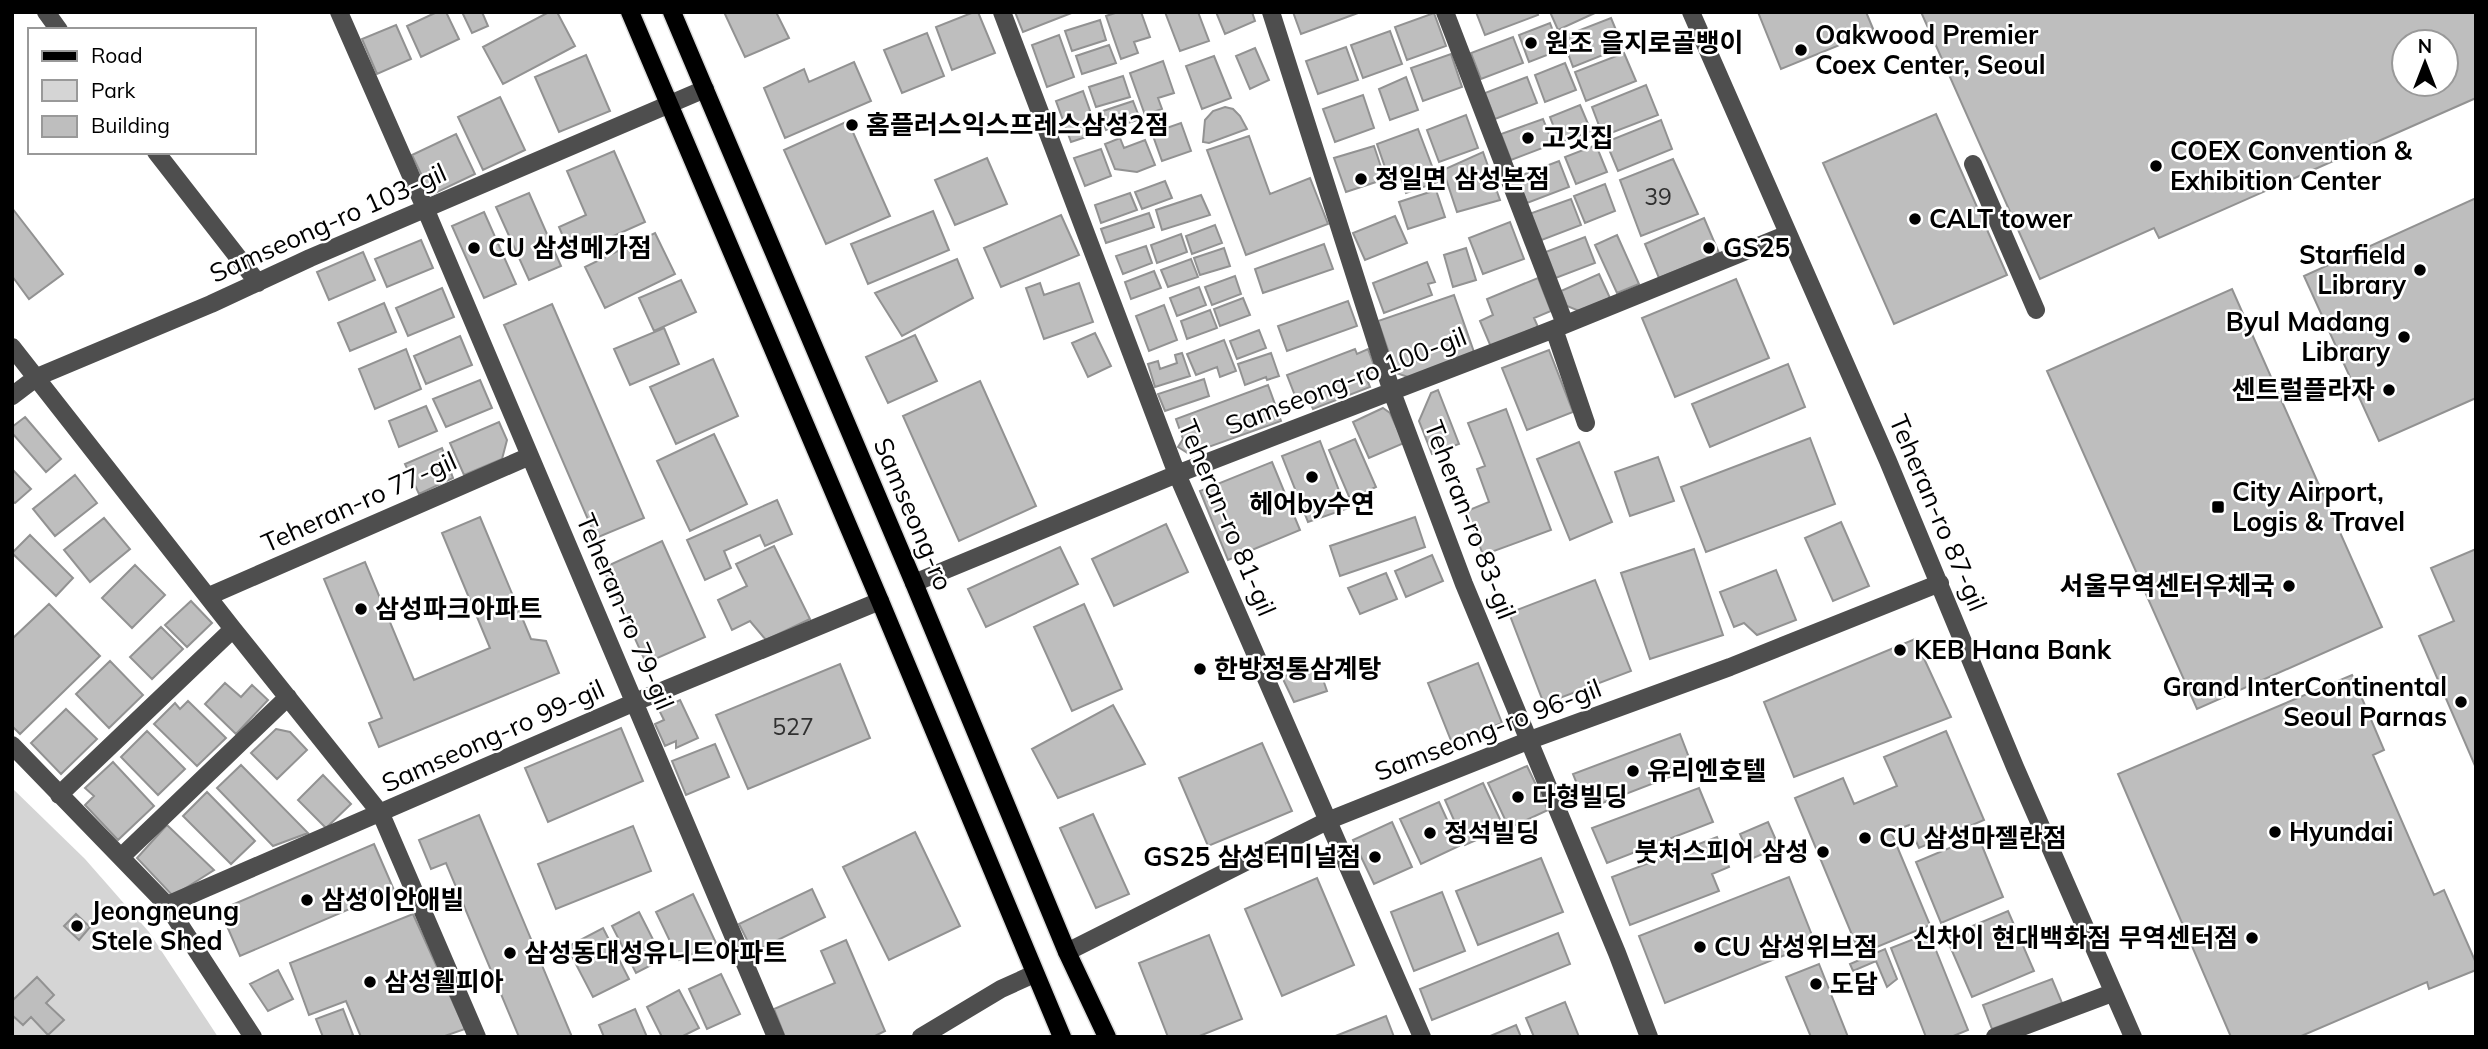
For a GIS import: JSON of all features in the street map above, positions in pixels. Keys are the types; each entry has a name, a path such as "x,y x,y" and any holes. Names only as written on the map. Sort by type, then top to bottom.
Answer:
{"main road":[{"path":"630,12 1062,1037"},
{"name":"Samseong-ro","path":"672,12 1067,952 1107,1037"}],"street":[{"path":"46,12 58,28"},
{"name":"Teheran-ro 79-gil","path":"339,12 425,208 776,1037"},
{"name":"Teheran-ro 81-gil","path":"1002,12 1177,474 1422,1037"},
{"name":"Teheran-ro 83-gil","path":"1271,12 1392,392 1464,583 1649,1037"},
{"path":"1445,12 1559,327 1586,422"},
{"name":"Teheran-ro 87-gil","path":"1691,12 1940,583 2112,993 2133,1037"},
{"name":"Samseong-ro 103-gil","path":"12,396 37,377 705,89"},
{"path":"158,154 258,283"},
{"path":"1973,164 2036,310"},
{"name":"Samseong-ro 100-gil","path":"914,583 1177,474 1559,327 1788,234"},
{"path":"12,347 381,814 477,1037"},
{"name":"Teheran-ro 77-gil","path":"209,596 530,457"},
{"name":"Samseong-ro 96-gil","path":"1067,952 1327,821 1530,740 1730,667 1940,583"},
{"name":"Samseong-ro 99-gil","path":"167,905 635,702 880,601"},
{"path":"60,795 233,629"},
{"path":"121,857 288,696"},
{"path":"12,745 167,905 253,1037"},
{"path":"921,1037 1001,989 1034,974"},
{"path":"1996,1037 2112,993"}],"green space":[{"path":"12,788 85,859 149,932 218,1037 12,1037"}],"building":[{"path":"437,12 446,12 459,39 421,57 407,26"},
{"path":"462,12 482,12 488,26 472,33"},
{"path":"549,12 557,12 575,46 503,84 483,47"},
{"path":"724,12 776,12 789,38 745,57"},
{"path":"978,12 995,53 952,70 936,27"},
{"path":"1015,12 1074,12 1023,32"},
{"path":"1118,12 1141,12 1150,37 1134,42 1138,53 1121,59 1106,16"},
{"path":"1165,12 1198,12 1209,41 1180,51"},
{"path":"1216,12 1252,12 1255,21 1225,34"},
{"path":"1293,12 1358,12 1358,13 1301,34"},
{"path":"1476,12 1537,12 1538,15 1485,35"},
{"path":"1550,12 1597,12 1558,30"},
{"name":"Oakwood Premier Coex Center, Seoul","path":"1758,12 1866,12 1874,31 1781,69"},
{"name":"COEX Convention & Exhibition Center","path":"1921,12 2476,12 2476,98 2159,238 2154,228 2040,279"},
{"path":"1434,13 1446,46 1407,60 1395,27"},
{"path":"1611,18 1623,47 1573,67 1562,37"},
{"path":"1100,20 1106,40 1072,51 1065,31"},
{"path":"1550,23 1560,50 1529,62 1519,35"},
{"path":"396,25 411,59 377,74 362,39"},
{"path":"1390,31 1402,64 1363,78 1351,45"},
{"path":"927,33 944,76 902,93 884,50"},
{"path":"1059,35 1074,77 1047,87 1032,45"},
{"path":"1513,37 1523,63 1481,79 1471,53"},
{"path":"1109,45 1116,63 1082,74 1076,56"},
{"path":"1346,47 1358,80 1318,94 1306,61"},
{"path":"1255,48 1269,80 1250,89 1236,56"},
{"path":"1624,53 1636,81 1586,101 1575,72"},
{"path":"1451,54 1462,87 1423,101 1411,68"},
{"path":"586,55 610,111 559,132 535,77"},
{"path":"1214,56 1231,98 1202,109 1186,66"},
{"path":"1163,61 1174,93 1158,98 1162,109 1145,115 1130,73"},
{"path":"854,62 871,101 785,138 764,88 804,69 809,82"},
{"path":"1565,63 1576,90 1545,102 1535,75"},
{"path":"1123,76 1130,97 1096,107 1089,87"},
{"path":"1406,77 1418,110 1390,120 1379,89"},
{"path":"1527,77 1537,103 1495,119 1485,93"},
{"path":"1646,85 1658,115 1603,136 1592,107"},
{"path":"1083,91 1098,133 1071,142 1056,101"},
{"path":"1363,95 1374,128 1335,142 1323,109"},
{"path":"500,97 525,150 483,170 458,117"},
{"path":"1133,101 1140,119 1106,130 1100,112"},
{"path":"1580,105 1591,131 1560,143 1550,117"},
{"path":"1225,107 1233,109 1240,116 1247,129 1209,143 1203,142 1205,120 1213,111"},
{"name":"CALT tower","path":"1936,114 2007,275 1894,324 1823,163"},
{"path":"1466,115 1478,148 1439,162 1427,130"},
{"path":"1543,119 1553,144 1511,160 1501,134"},
{"path":"1661,120 1672,149 1618,171 1606,142"},
{"path":"848,121 890,216 826,244 784,150"},
{"path":"1181,123 1191,151 1162,161 1152,133"},
{"path":"1418,129 1438,182 1406,193 1399,172 1388,176 1377,144"},
{"path":"456,134 475,174 431,195 412,155"},
{"path":"1249,136 1270,194 1310,178 1328,224 1246,255 1207,150"},
{"path":"1120,138 1124,148 1145,140 1155,165 1137,172 1115,169 1105,144"},
{"path":"1596,145 1607,172 1576,184 1565,157"},
{"path":"1374,146 1385,179 1346,192 1334,158"},
{"path":"1101,149 1111,176 1085,186 1074,158"},
{"path":"614,151 645,222 571,255 559,227 586,215 567,171"},
{"path":"1483,152 1500,200 1457,212 1443,170"},
{"path":"987,158 1007,204 955,225 935,180"},
{"path":"1673,159 1698,214 1641,236 1620,180"},
{"path":"1559,161 1569,187 1527,203 1517,177"},
{"path":"1165,181 1172,198 1142,209 1135,192"},
{"path":"1605,184 1615,211 1585,223 1574,196"},
{"path":"1436,190 1445,217 1408,229 1399,202"},
{"path":"529,193 561,266 529,280 496,207"},
{"path":"1130,193 1137,210 1101,223 1095,205"},
{"path":"1201,195 1210,215 1162,230 1156,210"},
{"name":"Byul Madang Library","path":"2476,198 2476,398 2379,441 2304,276"},
{"path":"1571,199 1581,225 1539,241 1529,214"},
{"path":"12,208 63,274 29,299 12,276"},
{"path":"933,211 949,250 868,284 851,244"},
{"path":"484,212 516,284 484,298 452,226"},
{"path":"1149,213 1154,227 1106,243 1101,229"},
{"path":"1061,215 1079,255 1001,287 984,248"},
{"path":"1395,216 1407,243 1365,260 1353,233"},
{"path":"1704,218 1719,253 1659,278 1645,244"},
{"path":"1510,222 1524,259 1483,274 1469,238"},
{"path":"1215,225 1222,243 1192,254 1186,236"},
{"path":"655,233 675,274 605,308 585,267"},
{"path":"1181,234 1187,252 1157,263 1151,245"},
{"path":"1617,235 1639,284 1617,293 1595,245"},
{"path":"1585,237 1595,263 1553,279 1543,253"},
{"path":"421,240 433,268 387,287 375,259"},
{"path":"1324,244 1333,269 1263,293 1255,269"},
{"path":"1146,246 1152,263 1123,274 1116,256"},
{"path":"1224,248 1230,266 1200,275 1194,258"},
{"path":"1466,248 1476,280 1453,287 1444,255"},
{"path":"363,252 375,280 329,300 317,272"},
{"path":"957,259 973,298 902,336 875,293"},
{"path":"1191,259 1198,277 1168,287 1161,270"},
{"path":"1427,262 1435,282 1428,284 1432,295 1384,313 1373,283"},
{"path":"1154,271 1161,288 1131,299 1125,282"},
{"path":"1599,274 1610,298 1579,311 1567,306 1561,291"},
{"path":"1235,276 1241,294 1212,305 1205,287"},
{"path":"1538,278 1551,311 1534,318 1538,327 1491,347 1480,321 1493,315 1487,299"},
{"path":"1736,279 1769,358 1675,397 1642,318"},
{"path":"681,280 696,312 654,331 639,298"},
{"path":"1040,283 1044,295 1079,283 1093,322 1044,339 1026,288"},
{"path":"1199,287 1206,305 1177,316 1170,298"},
{"path":"442,288 454,317 408,336 396,308"},
{"name":"City Airport, Logis & Travel","path":"2232,289 2382,627 2197,709 2047,371"},
{"path":"1454,295 1475,355 1411,378 1396,373 1378,321"},
{"path":"1243,298 1250,315 1220,326 1214,309"},
{"path":"1348,301 1357,326 1287,351 1278,326"},
{"path":"384,303 396,332 350,351 338,323"},
{"path":"552,304 644,518 596,538 504,325"},
{"path":"1164,305 1177,340 1149,351 1136,316"},
{"path":"1210,310 1217,328 1187,339 1181,321"},
{"path":"664,328 679,364 630,385 614,349"},
{"path":"1259,330 1266,348 1237,359 1230,341"},
{"path":"1095,333 1111,366 1088,377 1072,343"},
{"path":"915,335 937,381 888,403 866,357"},
{"path":"460,336 472,365 426,384 414,356"},
{"path":"1224,340 1236,371 1220,377 1217,367 1196,375 1187,354"},
{"path":"406,349 421,389 375,409 359,369"},
{"path":"1355,349 1357,354 1368,349 1376,371 1365,375 1370,387 1313,409 1310,402 1299,406 1287,375"},
{"path":"1549,350 1573,412 1527,430 1502,368"},
{"path":"1182,353 1190,376 1155,387 1148,364 1158,361 1160,369 1177,363 1175,355"},
{"path":"1271,353 1279,376 1267,380 1266,377 1245,385 1238,364"},
{"path":"713,359 738,416 676,444 650,387"},
{"path":"1788,364 1805,407 1710,447 1692,404"},
{"path":"1204,379 1209,396 1165,411 1158,394"},
{"path":"480,380 492,408 446,427 433,399"},
{"path":"980,381 1036,506 959,541 903,416"},
{"path":"1268,385 1281,421 1189,454 1178,447 1183,439 1176,419"},
{"path":"1438,390 1459,444 1432,454 1419,421 1431,393"},
{"path":"426,406 437,431 399,447 389,421"},
{"path":"1383,408 1390,413 1404,443 1369,458 1353,422"},
{"path":"1506,409 1551,530 1483,555 1467,511 1489,502 1477,469 1485,466 1468,423"},
{"path":"25,417 61,459 46,472 12,433 12,427"},
{"path":"499,422 507,440 502,459 464,475 450,443"},
{"path":"714,434 747,504 690,531 657,461"},
{"path":"1810,438 1835,504 1706,552 1681,487"},
{"path":"1355,439 1376,487 1350,499 1329,450"},
{"name":"헤어by수연","path":"1320,441 1346,509 1308,522 1282,456"},
{"path":"1579,442 1612,522 1570,540 1537,459"},
{"path":"442,448 453,478 419,494 405,464"},
{"path":"1658,457 1674,501 1630,516 1615,472"},
{"path":"1272,462 1300,530 1228,560 1200,491"},
{"path":"12,469 31,489 15,503 12,501"},
{"path":"75,475 97,503 55,536 33,509"},
{"path":"777,500 792,534 765,546 760,535 724,551 731,568 705,580 687,540"},
{"name":"삼성파크아파트","path":"480,517 531,639 546,641 559,673 379,747 369,723 382,718 324,579 365,562 414,680 490,648 442,533"},
{"path":"1415,517 1425,547 1340,576 1330,546"},
{"path":"104,518 130,549 90,582 64,550"},
{"path":"1841,522 1869,586 1833,601 1805,538"},
{"path":"1166,524 1188,572 1114,606 1092,559"},
{"path":"30,535 73,578 56,596 12,553"},
{"path":"662,541 705,637 646,663 603,568"},
{"path":"774,546 810,619 766,640 750,621 732,630 718,600 747,586 736,564"},
{"path":"1060,547 1078,584 986,627 968,589"},
{"path":"1694,549 1723,635 1650,659 1621,573"},
{"name":"Grand InterContinental Seoul Parnas","path":"2476,549 2476,768 2419,636 2454,621 2431,568"},
{"path":"1432,555 1443,581 1406,597 1395,571"},
{"path":"135,565 165,595 132,628 102,598"},
{"path":"1776,570 1796,620 1757,635 1744,623 1734,627 1720,592"},
{"path":"1386,573 1397,599 1360,614 1348,588"},
{"path":"1595,580 1631,671 1544,704 1509,613"},
{"path":"191,601 212,623 187,647 165,625"},
{"path":"49,604 100,656 20,734 12,726 12,639"},
{"path":"1084,604 1122,689 1072,711 1034,627"},
{"path":"161,627 183,649 152,679 130,657"},
{"path":"1915,639 1951,717 1794,777 1764,702"},
{"path":"110,661 143,695 109,728 76,694"},
{"path":"1478,663 1502,723 1452,743 1428,683"},
{"path":"840,664 870,738 748,789 716,715"},
{"path":"1318,665 1327,691 1294,702 1282,677"},
{"name":"Hyundai","path":"2352,675 2384,750 2373,755 2434,895 2444,890 2476,963 2476,970 2429,989 2427,982 2299,1037 2231,1037 2118,774"},
{"path":"225,683 241,697 252,685 268,700 236,734 205,704"},
{"path":"680,700 698,738 676,748 676,741 665,746 655,724 664,720 659,710"},
{"path":"188,701 226,738 197,766 154,724 175,703 180,709"},
{"path":"1113,705 1145,764 1058,798 1032,749"},
{"path":"66,709 97,739 61,774 31,743"},
{"path":"621,728 643,781 548,822 525,768"},
{"path":"276,729 290,732 307,750 277,779 251,753"},
{"path":"147,731 185,769 158,795 121,757"},
{"path":"1946,731 1984,820 1919,848 1909,825 1891,832 1930,925 1860,954 1795,798 1843,778 1854,804 1897,786 1884,757"},
{"name":"유리엔호텔","path":"1680,734 1693,768 1587,809 1573,774"},
{"path":"1262,743 1292,811 1208,846 1179,778"},
{"path":"715,744 729,777 686,795 672,761"},
{"path":"113,762 154,806 118,840 85,805 94,796 85,788"},
{"path":"241,765 308,833 273,846 217,788"},
{"name":"다형빌딩","path":"1527,766 1548,810 1509,828 1488,783"},
{"path":"323,775 351,804 326,828 298,800"},
{"path":"1483,783 1504,828 1465,845 1445,800"},
{"path":"1699,788 1713,822 1607,863 1592,828"},
{"path":"207,792 255,841 231,864 183,816"},
{"name":"정석빌딩","path":"1439,802 1459,846 1421,864 1400,819"},
{"path":"1093,814 1129,894 1096,908 1060,828"},
{"name":"삼성동대성유니드아파트","path":"479,815 572,1037 519,1037 446,863 431,869 419,840"},
{"path":"1392,822 1412,867 1374,884 1353,840"},
{"path":"1768,822 1779,847 1751,859 1740,834"},
{"path":"167,825 214,870 173,896 137,858"},
{"path":"633,826 651,871 556,909 538,864"},
{"path":"915,832 960,926 889,960 843,867"},
{"path":"1978,836 2003,897 1941,923 1916,862"},
{"path":"1717,837 1729,867 1712,874 1719,891 1630,925 1612,877"},
{"name":"삼성이안애빌","path":"374,844 394,890 240,956 220,910"},
{"path":"1541,858 1563,912 1478,945 1456,891"},
{"path":"1789,877 1815,943 1665,1003 1639,936"},
{"path":"1317,878 1354,965 1282,996 1245,909"},
{"path":"812,889 825,917 753,952 739,924"},
{"path":"1442,892 1465,951 1414,971 1391,912"},
{"path":"693,894 716,943 679,960 656,912"},
{"path":"2008,911 2034,971 1972,997 1946,937"},
{"path":"639,912 663,959 636,973 612,926"},
{"name":"Jeongneung Stele Shed","path":"76,914 90,927 79,940 64,926"},
{"name":"삼성웰피아","path":"413,914 465,1029 442,1037 361,1037 346,1001 309,1015 290,963"},
{"path":"603,928 629,979 593,997 567,947"},
{"path":"1558,933 1570,964 1432,1020 1420,989"},
{"path":"1929,933 1968,1030 1951,1037 1926,1037 1891,948"},
{"path":"1209,935 1242,1019 1197,1037 1168,1037 1139,963"},
{"path":"846,940 885,1031 873,1037 785,1037 774,1009 835,983 821,951"},
{"path":"1885,949 1897,979 1887,987 1876,961 1853,971 1850,964"},
{"path":"1819,964 1848,1037 1811,1037 1786,977"},
{"path":"278,970 293,999 268,1011 250,984"},
{"path":"721,974 740,1014 707,1029 689,989"},
{"path":"37,977 54,995 46,1003 64,1020 48,1035 31,1017 23,1025 12,1015 12,1001"},
{"path":"2052,979 2062,1003 1992,1029 1983,1005"},
{"path":"679,990 699,1028 681,1037 662,1037 647,1007"},
{"path":"1565,1002 1579,1037 1534,1037 1526,1018"},
{"path":"343,1009 353,1035 323,1037 316,1019"},
{"path":"635,1009 647,1037 604,1037 599,1025"},
{"path":"1386,1016 1394,1037 1333,1037"},
{"path":"1516,1025 1521,1037 1488,1037"}],"place":[{"name":"원조 을지로골뱅이","path":"1531,43"},
{"name":"Oakwood Premier Coex Center, Seoul","path":"1801,50"},
{"name":"홈플러스익스프레스삼성2점","path":"852,125"},
{"name":"고깃집","path":"1528,138"},
{"name":"COEX Convention & Exhibition Center","path":"2156,166"},
{"name":"정일면 삼성본점","path":"1361,179"},
{"name":"CALT tower","path":"1915,219"},
{"name":"CU 삼성메가점","path":"474,248"},
{"name":"GS25","path":"1709,248"},
{"name":"Starfield Library","path":"2420,270"},
{"name":"Byul Madang Library","path":"2404,337"},
{"name":"센트럴플라자","path":"2389,390"},
{"name":"헤어by수연","path":"1312,477"},
{"name":"City Airport, Logis & Travel","path":"2218,507"},
{"name":"서울무역센터우체국","path":"2289,586"},
{"name":"삼성파크아파트","path":"361,609"},
{"name":"KEB Hana Bank","path":"1900,650"},
{"name":"한방정통삼계탕","path":"1200,669"},
{"name":"Grand InterContinental Seoul Parnas","path":"2461,702"},
{"name":"유리엔호텔","path":"1633,771"},
{"name":"다형빌딩","path":"1518,797"},
{"name":"Hyundai","path":"2275,832"},
{"name":"정석빌딩","path":"1430,833"},
{"name":"CU 삼성마젤란점","path":"1865,838"},
{"name":"붓처스피어 삼성","path":"1823,852"},
{"name":"GS25 삼성터미널점","path":"1375,857"},
{"name":"삼성이안애빌","path":"307,900"},
{"name":"Jeongneung Stele Shed","path":"77,926"},
{"name":"신차이 현대백화점 무역센터점","path":"2252,938"},
{"name":"CU 삼성위브점","path":"1700,947"},
{"name":"삼성동대성유니드아파트","path":"510,953"},
{"name":"삼성웰피아","path":"370,982"},
{"name":"도담","path":"1816,984"}]}
